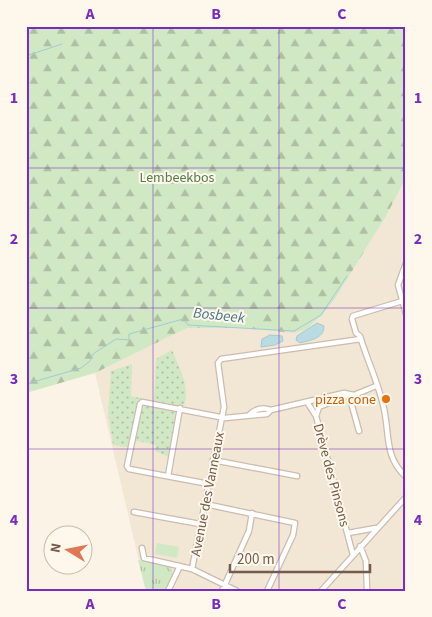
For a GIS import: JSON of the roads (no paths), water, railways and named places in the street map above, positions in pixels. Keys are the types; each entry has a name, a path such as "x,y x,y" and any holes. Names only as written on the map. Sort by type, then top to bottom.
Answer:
{"street":[{"path":"406,264 398,285 406,314"},
{"path":"402,301 353,316 352,319 361,339 384,410 388,441 395,467 406,477"},
{"name":"Avenue des Vanneaux","path":"192,570 224,404 218,363 221,359 361,339"},
{"path":"317,399 319,407 349,394 376,386"},
{"path":"209,484 129,469 127,466 138,406 142,402 180,408 222,418 249,414 253,410 266,408 271,410 344,393 349,394"},
{"path":"349,394 359,431"},
{"name":"Drève des Pinsons","path":"307,402 316,416 353,555"},
{"name":"Drève des Pinsons","path":"316,416 319,407"},
{"path":"168,476 180,408"},
{"path":"213,460 297,476"},
{"path":"321,591 406,497"},
{"path":"205,504 294,523 293,535 267,591"},
{"path":"134,512 200,524"},
{"path":"222,591 249,531 252,513"},
{"name":"Drève des Pinsons","path":"348,533 377,528"},
{"path":"360,546 366,561 367,591"},
{"path":"142,548 144,558 192,570 237,591"},
{"path":"168,591 180,566"}],"water":[{"path":"317,323 324,326 322,334 312,340 300,343 296,340 297,336"},
{"path":"270,335 282,336 283,341 275,345 261,347 262,339"}],"waterway":[{"path":"26,56 62,44"},
{"name":"Bosbeek","path":"26,384 81,368 90,361 93,354 116,339 129,340 129,334 183,319 188,325 294,331 321,315 347,276"}],"place":[{"name":"pizza cone","path":"386,399"}],"park label":[{"name":"Lembeekbos","path":"177,177"}]}
